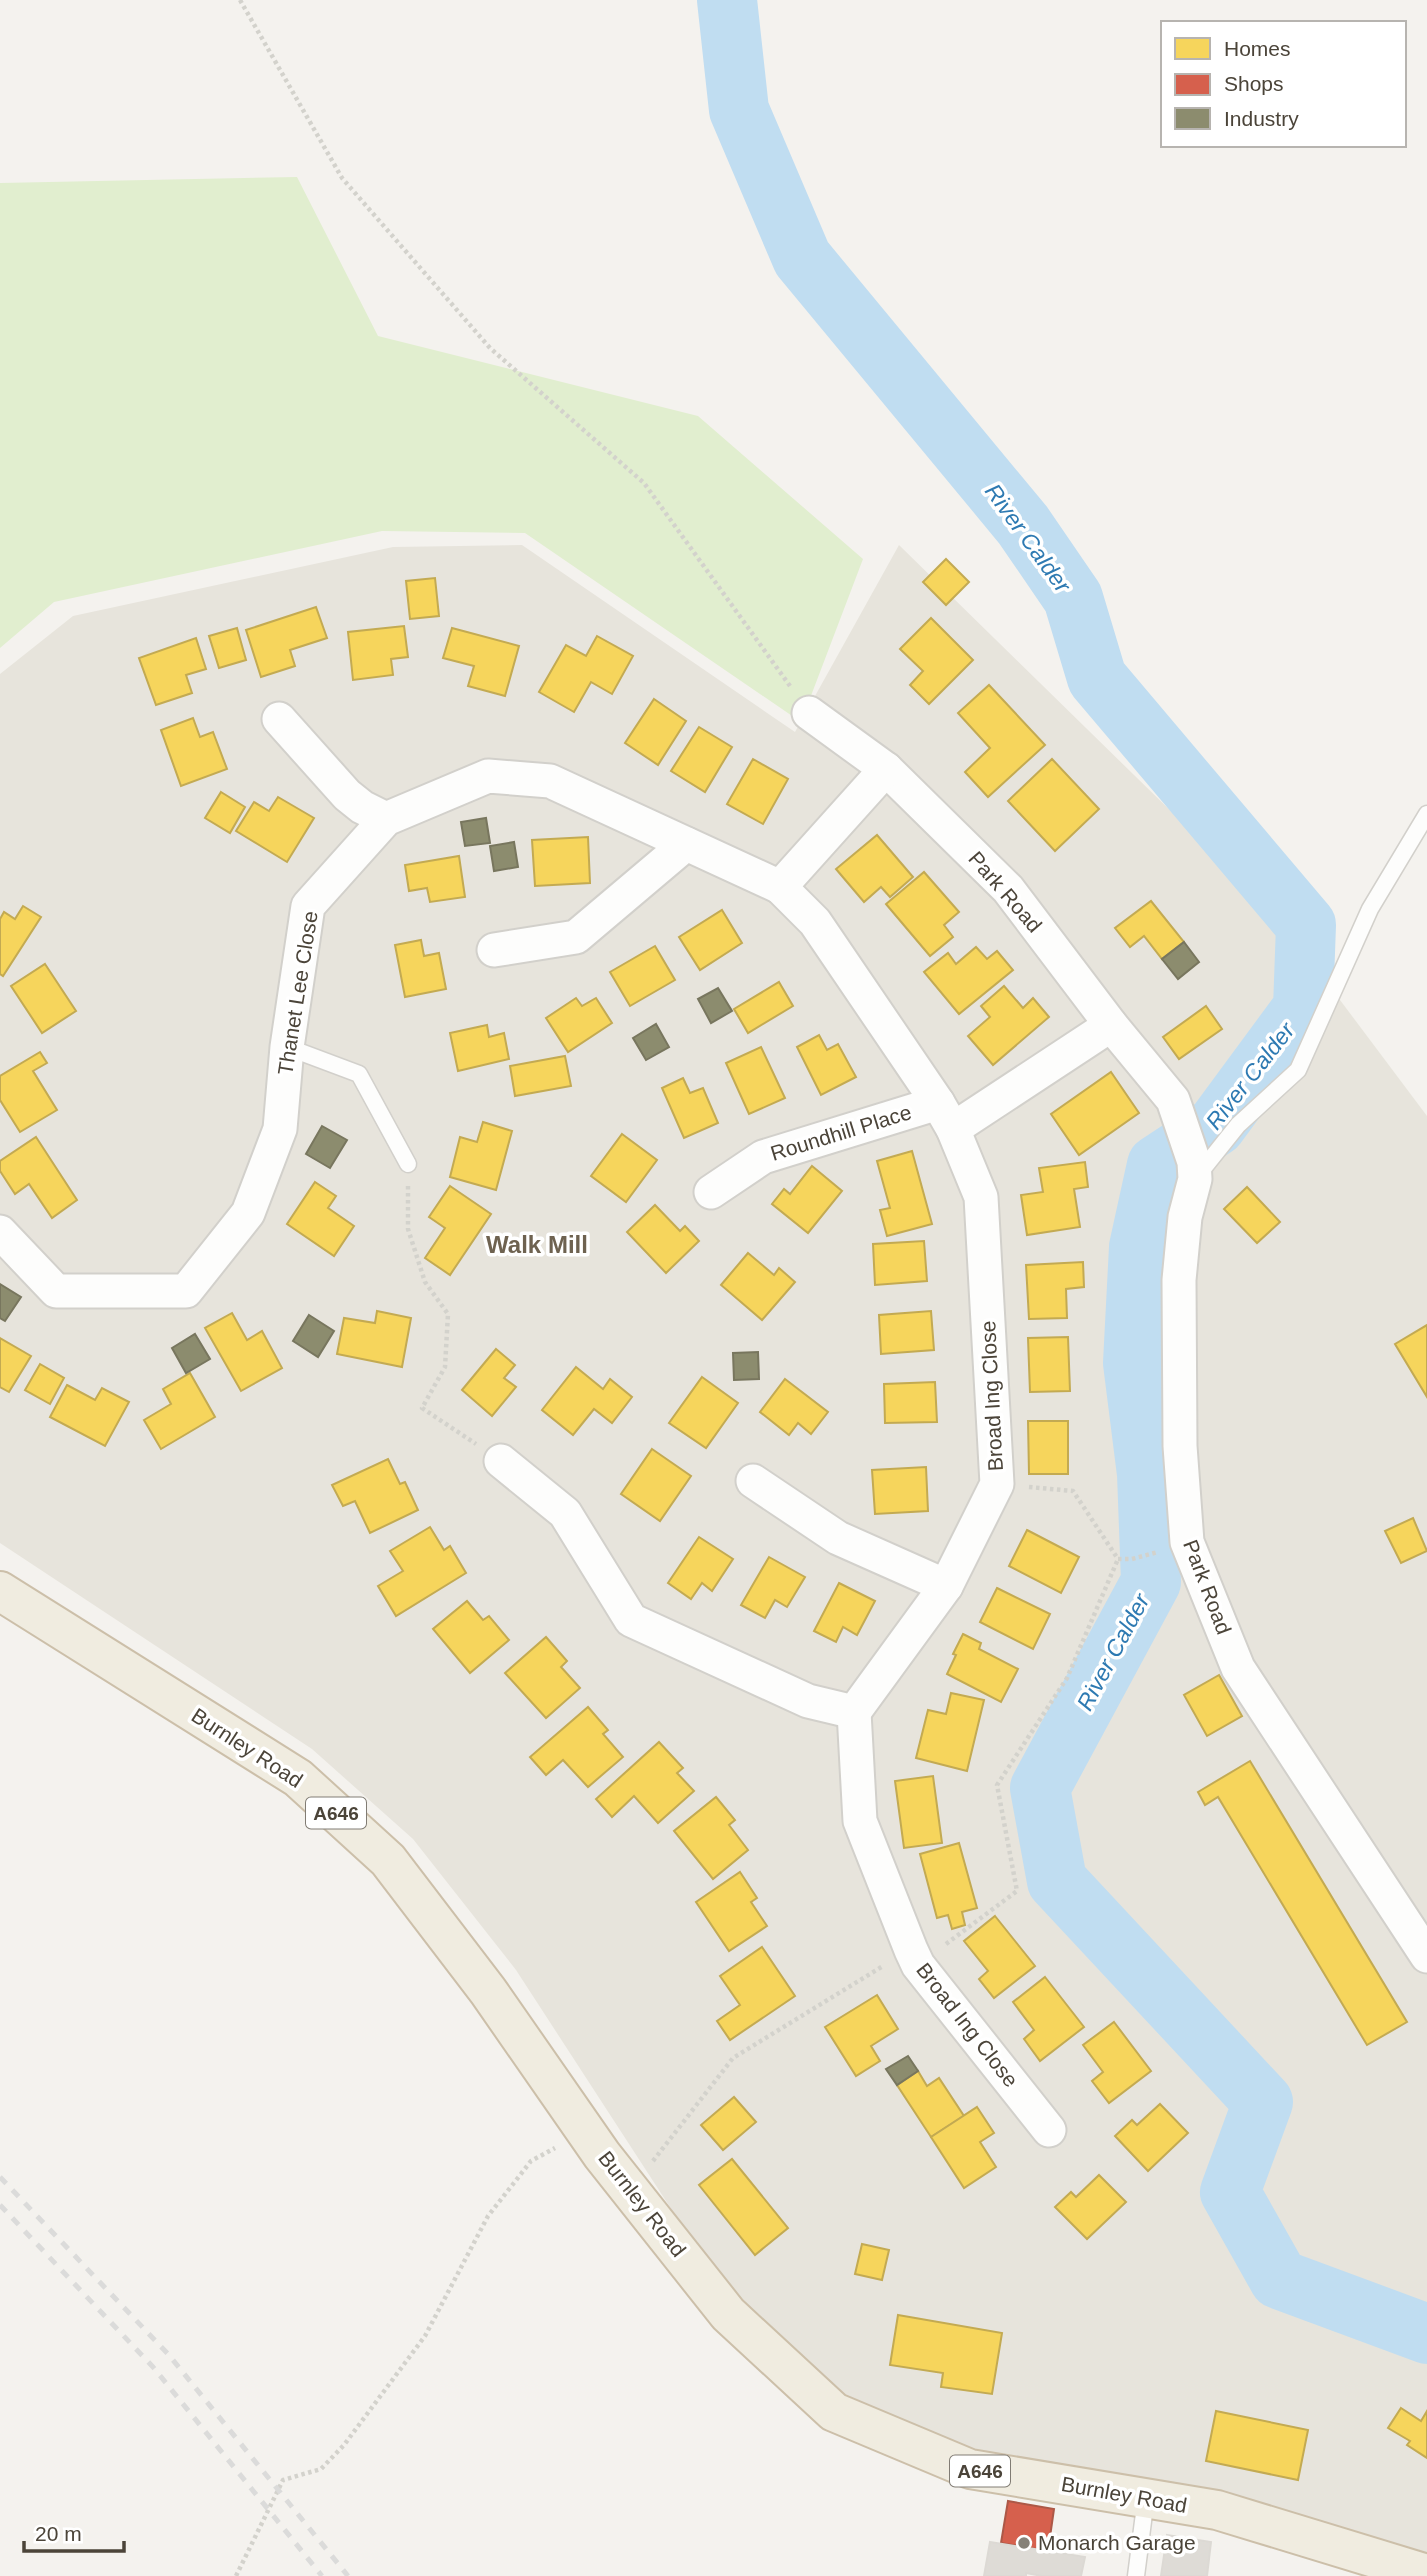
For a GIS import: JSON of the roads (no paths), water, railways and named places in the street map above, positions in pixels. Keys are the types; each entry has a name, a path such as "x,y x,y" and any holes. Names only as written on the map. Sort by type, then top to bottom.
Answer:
{"highway":[{"name":"Burnley Road","path":"0,1591 298,1779 388,1860 488,1991 603,2155 728,2314 834,2412 970,2469 1217,2510 1427,2574"}],"street":[{"name":"Park Road","path":"809,713 886,769 1008,889 1111,1026 1173,1100 1194,1171 1185,1217 1179,1280 1180,1446 1187,1542 1238,1668 1427,1956"},
{"path":"279,719 347,795 362,807 386,819"},
{"path":"780,887 886,769"},
{"name":"Thanet Lee Close","path":"0,1233 56,1291 186,1291 248,1213 281,1129 287,1047 308,906 386,819 488,776 550,781 780,887"},
{"path":"494,950 576,937 686,844"},
{"name":"Broad Ing Close","path":"780,887 816,922 945,1116 981,1196 997,1484 946,1586 854,1712 860,1821 915,1957 1049,2130"},
{"path":"945,1116 1111,1026"},
{"name":"Roundhill Place","path":"711,1192 763,1157 945,1116"},
{"path":"501,1461 565,1513 631,1620 808,1701 854,1712"},
{"path":"753,1481 838,1538 946,1586"}],"lane":[{"path":"1194,1171 1238,1125 1298,1070 1370,909 1427,814"},
{"path":"287,1047 359,1074 408,1164"},
{"path":"1136,2576 1146,2498"}],"waterway":[{"name":"River Calder","path":"727,0 739,110 802,258 1023,525 1073,598 1097,678 1306,925 1303,1008 1216,1126 1157,1165 1139,1247 1133,1363 1147,1474 1151,1582 1040,1788 1057,1881 1263,2102 1230,2192 1279,2279 1427,2334"}],"railway":[{"path":"0,2177 168,2354 348,2576"},
{"path":"0,2205 153,2367 322,2576"}],"place":[{"name":"Monarch Garage","path":"1024,2543"}],"district":[{"name":"Walk Mill","path":"537,1245"}]}
